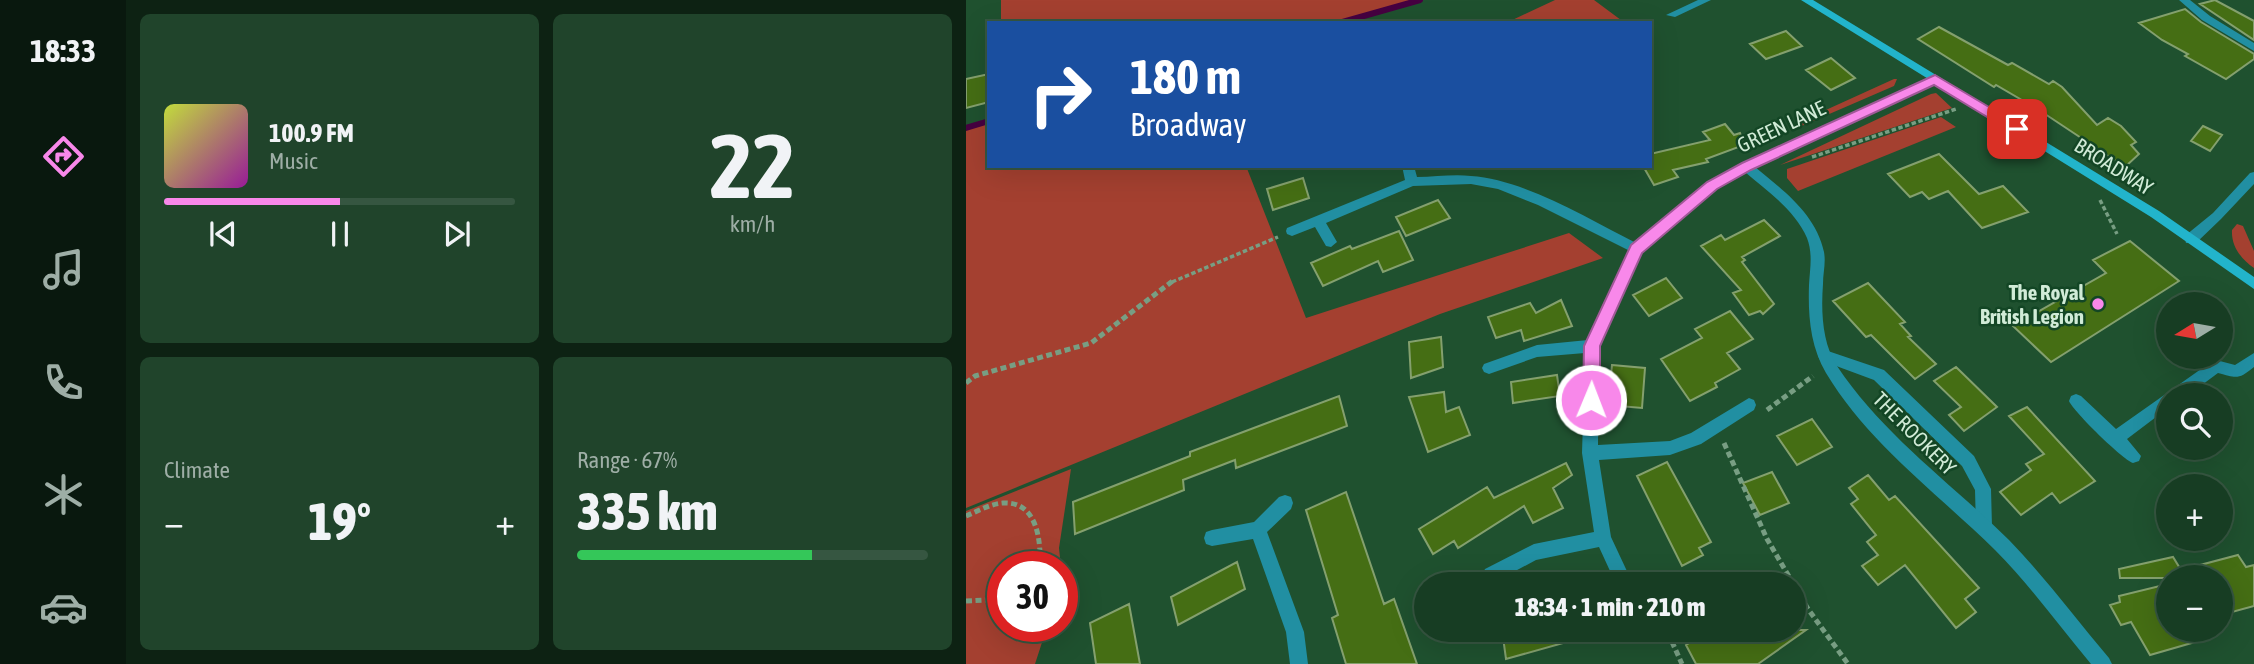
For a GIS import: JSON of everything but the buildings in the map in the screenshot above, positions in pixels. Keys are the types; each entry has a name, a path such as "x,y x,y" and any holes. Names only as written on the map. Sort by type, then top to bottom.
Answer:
{"main road":[{"name":"BROADWAY","path":"1806,0 2144,207 2254,284"}],"street":[{"path":"1671,15 1706,0"},
{"path":"2185,0 2206,18 2254,48"},
{"name":"GREEN LANE","path":"1619,572 1603,538 1590,453 1592,346 1637,249 1712,186 1746,166 1935,79"},
{"name":"THE ROOKERY","path":"1746,166 1804,222 1818,251 1816,326 1827,361 1878,431 1984,527 2103,664"},
{"path":"1409,168 1412,181"},
{"path":"2191,239 2217,216 2254,176"},
{"path":"1292,231 1412,181 1450,180 1500,185 1542,202 1637,249"},
{"path":"1318,221 1331,242"},
{"path":"1489,368 1537,351 1592,346"},
{"path":"2193,383 2216,366 2237,372 2254,359"},
{"path":"1827,361 1879,375 1968,461 1983,489 1984,527"},
{"path":"2076,401 2133,456"},
{"path":"1590,453 1670,448 1696,439 1749,405"},
{"path":"2115,439 2156,409"},
{"path":"1212,538 1258,530 1284,503"},
{"path":"1258,530 1295,632 1299,664"},
{"path":"1497,572 1534,552 1603,538"}],"path":[{"path":"1808,158 1973,103"},
{"path":"966,383 975,376 1091,343 1175,280 1292,231"},
{"path":"1749,405 1760,416 1827,361"},
{"path":"1718,426 1767,539 1808,609 1848,664"},
{"path":"966,516 995,504 1009,503 1020,506 1038,528 1041,551"},
{"path":"966,601 987,600"}],"shaded area":[{"path":"1001,0 1413,0 1338,21 1001,21"},
{"path":"1555,0 1594,0 1622,21 1510,21"},
{"path":"1897,79 1894,86 1790,131 1817,114"},
{"path":"1936,93 1952,108 1780,165 1931,94"},
{"path":"1941,117 1956,127 1798,191 1787,178 1787,169"},
{"path":"987,123 987,168 1247,168 1306,318 1569,233 1603,258 1440,314 966,508 966,129"},
{"path":"2237,224 2243,226 2254,251 2254,268 2235,247 2232,230"},
{"path":"1071,469 1059,551 987,551 987,642 1042,642 1035,664 966,664 966,511"}],"waterway":[{"path":"1346,21 1420,0"},
{"path":"966,128 987,122"}],"place":[{"name":"The Royal British Legion","path":"2098,304"}],"route":[{"path":"1591,400 1592,346 1637,249 1712,186 1746,166 1935,79 2017,129"}]}
